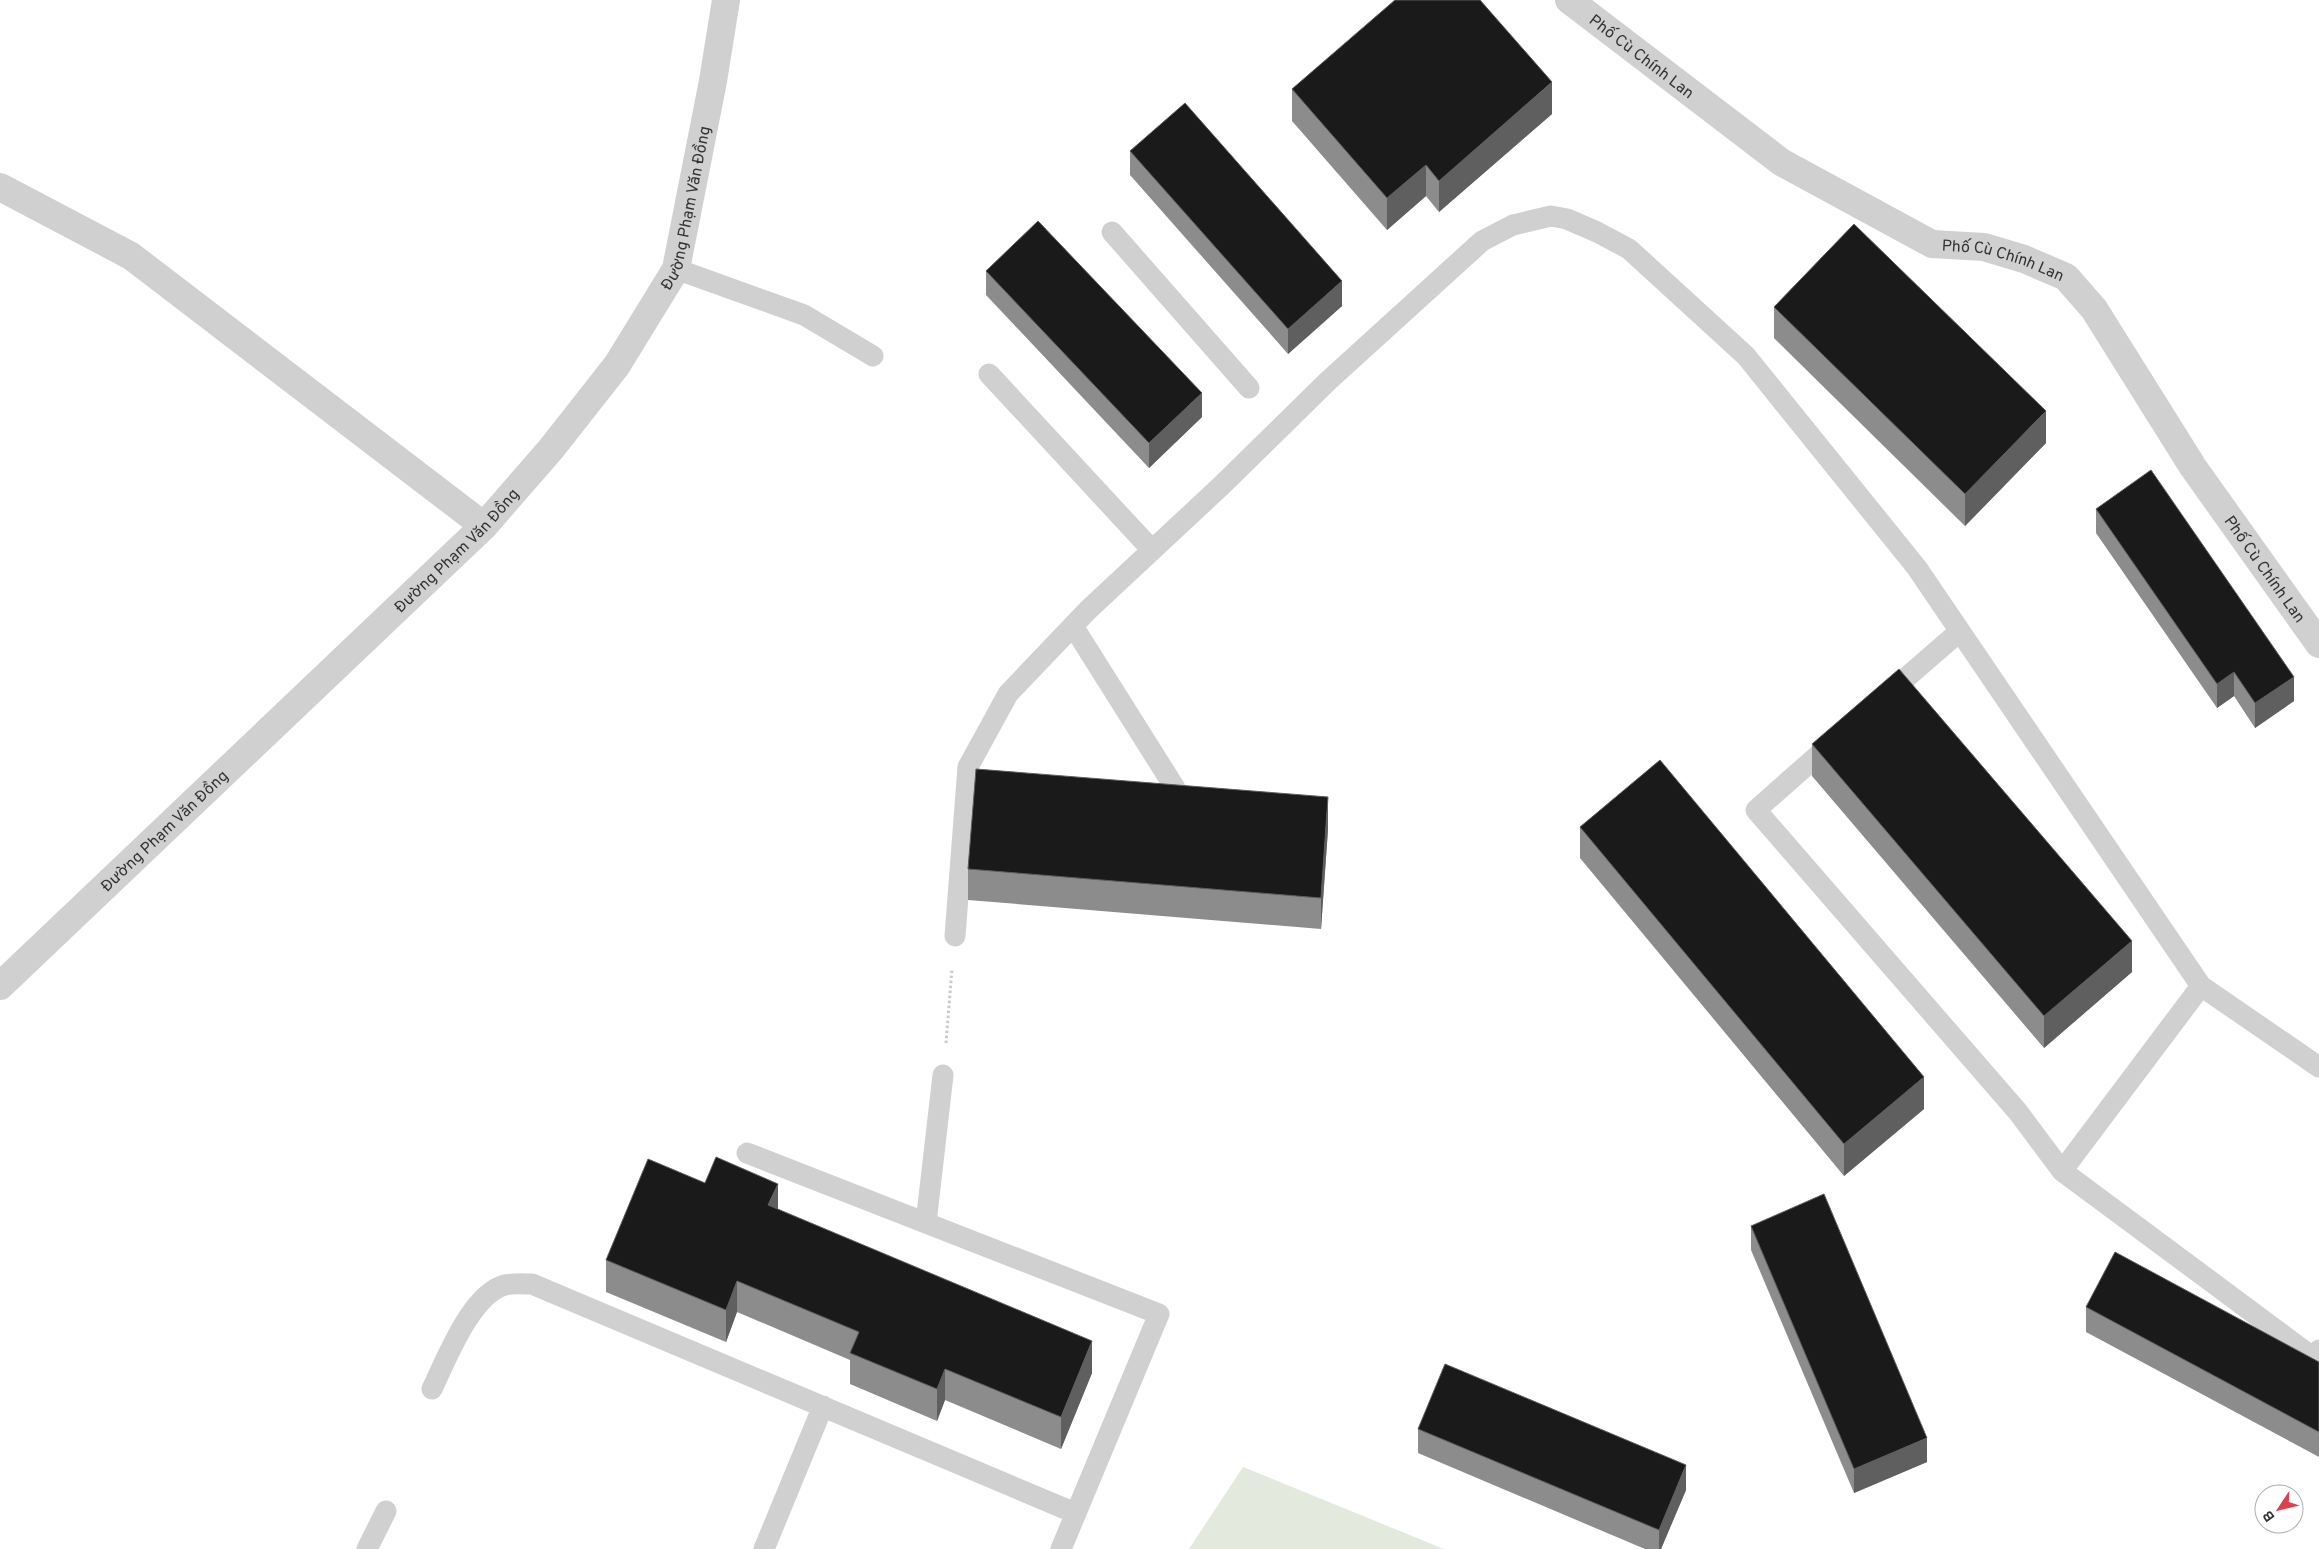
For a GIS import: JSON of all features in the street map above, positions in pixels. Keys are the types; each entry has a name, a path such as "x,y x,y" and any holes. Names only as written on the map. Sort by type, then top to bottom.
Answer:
{"street":[{"name":"Đường Phạm Văn Đồng","path":"0,986 484,526 551,450 617,365 676,270 713,81 726,0"},
{"name":"Phố Cù Chính Lan","path":"1569,0 1781,162 1932,244 1984,247 2024,258 2066,278 2094,309 2193,467 2319,644"},
{"path":"0,187 131,256 484,526"}],"lane":[{"path":"955,936 968,766 1008,694 1074,626 1328,381 1482,242 1513,225 1551,216 1567,219 1629,249 1746,356 1917,568 2201,986 2319,1067"},
{"path":"1112,232 1249,388"},
{"path":"676,270 804,314 873,356"},
{"path":"989,374 1152,550"},
{"path":"1074,626 1175,788"},
{"path":"1873,708 1960,631"},
{"path":"1851,727 1756,810 2018,1112 2062,1171 2314,1358 2319,1350"},
{"path":"2062,1171 2201,986"},
{"path":"926,1223 943,1075"},
{"path":"747,1152 1159,1314 1061,1549"},
{"path":"432,1389 464,1321 488,1295 504,1285 532,1284 1075,1513"},
{"path":"764,1549 823,1406"},
{"path":"367,1549 386,1511"}],"path":[{"path":"943,1075 955,936"}],"shaded area":[{"path":"1243,1467 1444,1549 1189,1549"}],"building":[{"path":"1395,0 1480,0 1552,82 1439,181 1426,165 1387,198 1292,89"},
{"path":"1185,103 1342,281 1288,329 1130,151"},
{"path":"1038,221 1202,393 1149,443 986,271"},
{"path":"1854,224 2046,411 1965,494 1774,307"},
{"path":"2151,470 2294,677 2255,703 2234,672 2217,684 2096,509"},
{"path":"1899,669 2132,941 2044,1016 1812,744"},
{"path":"1660,760 1924,1077 1844,1144 1580,827"},
{"path":"976,769 1328,797 1321,898 968,869"},
{"path":"716,1157 778,1184 768,1205 1092,1341 1061,1417 945,1369 937,1389 850,1353 859,1332 737,1281 726,1310 606,1260 648,1159 705,1183"},
{"path":"1824,1194 1927,1438 1854,1469 1751,1226"},
{"path":"2115,1252 2319,1362 2319,1432 2086,1307"},
{"path":"1445,1364 1686,1465 1659,1530 1418,1429"}]}
